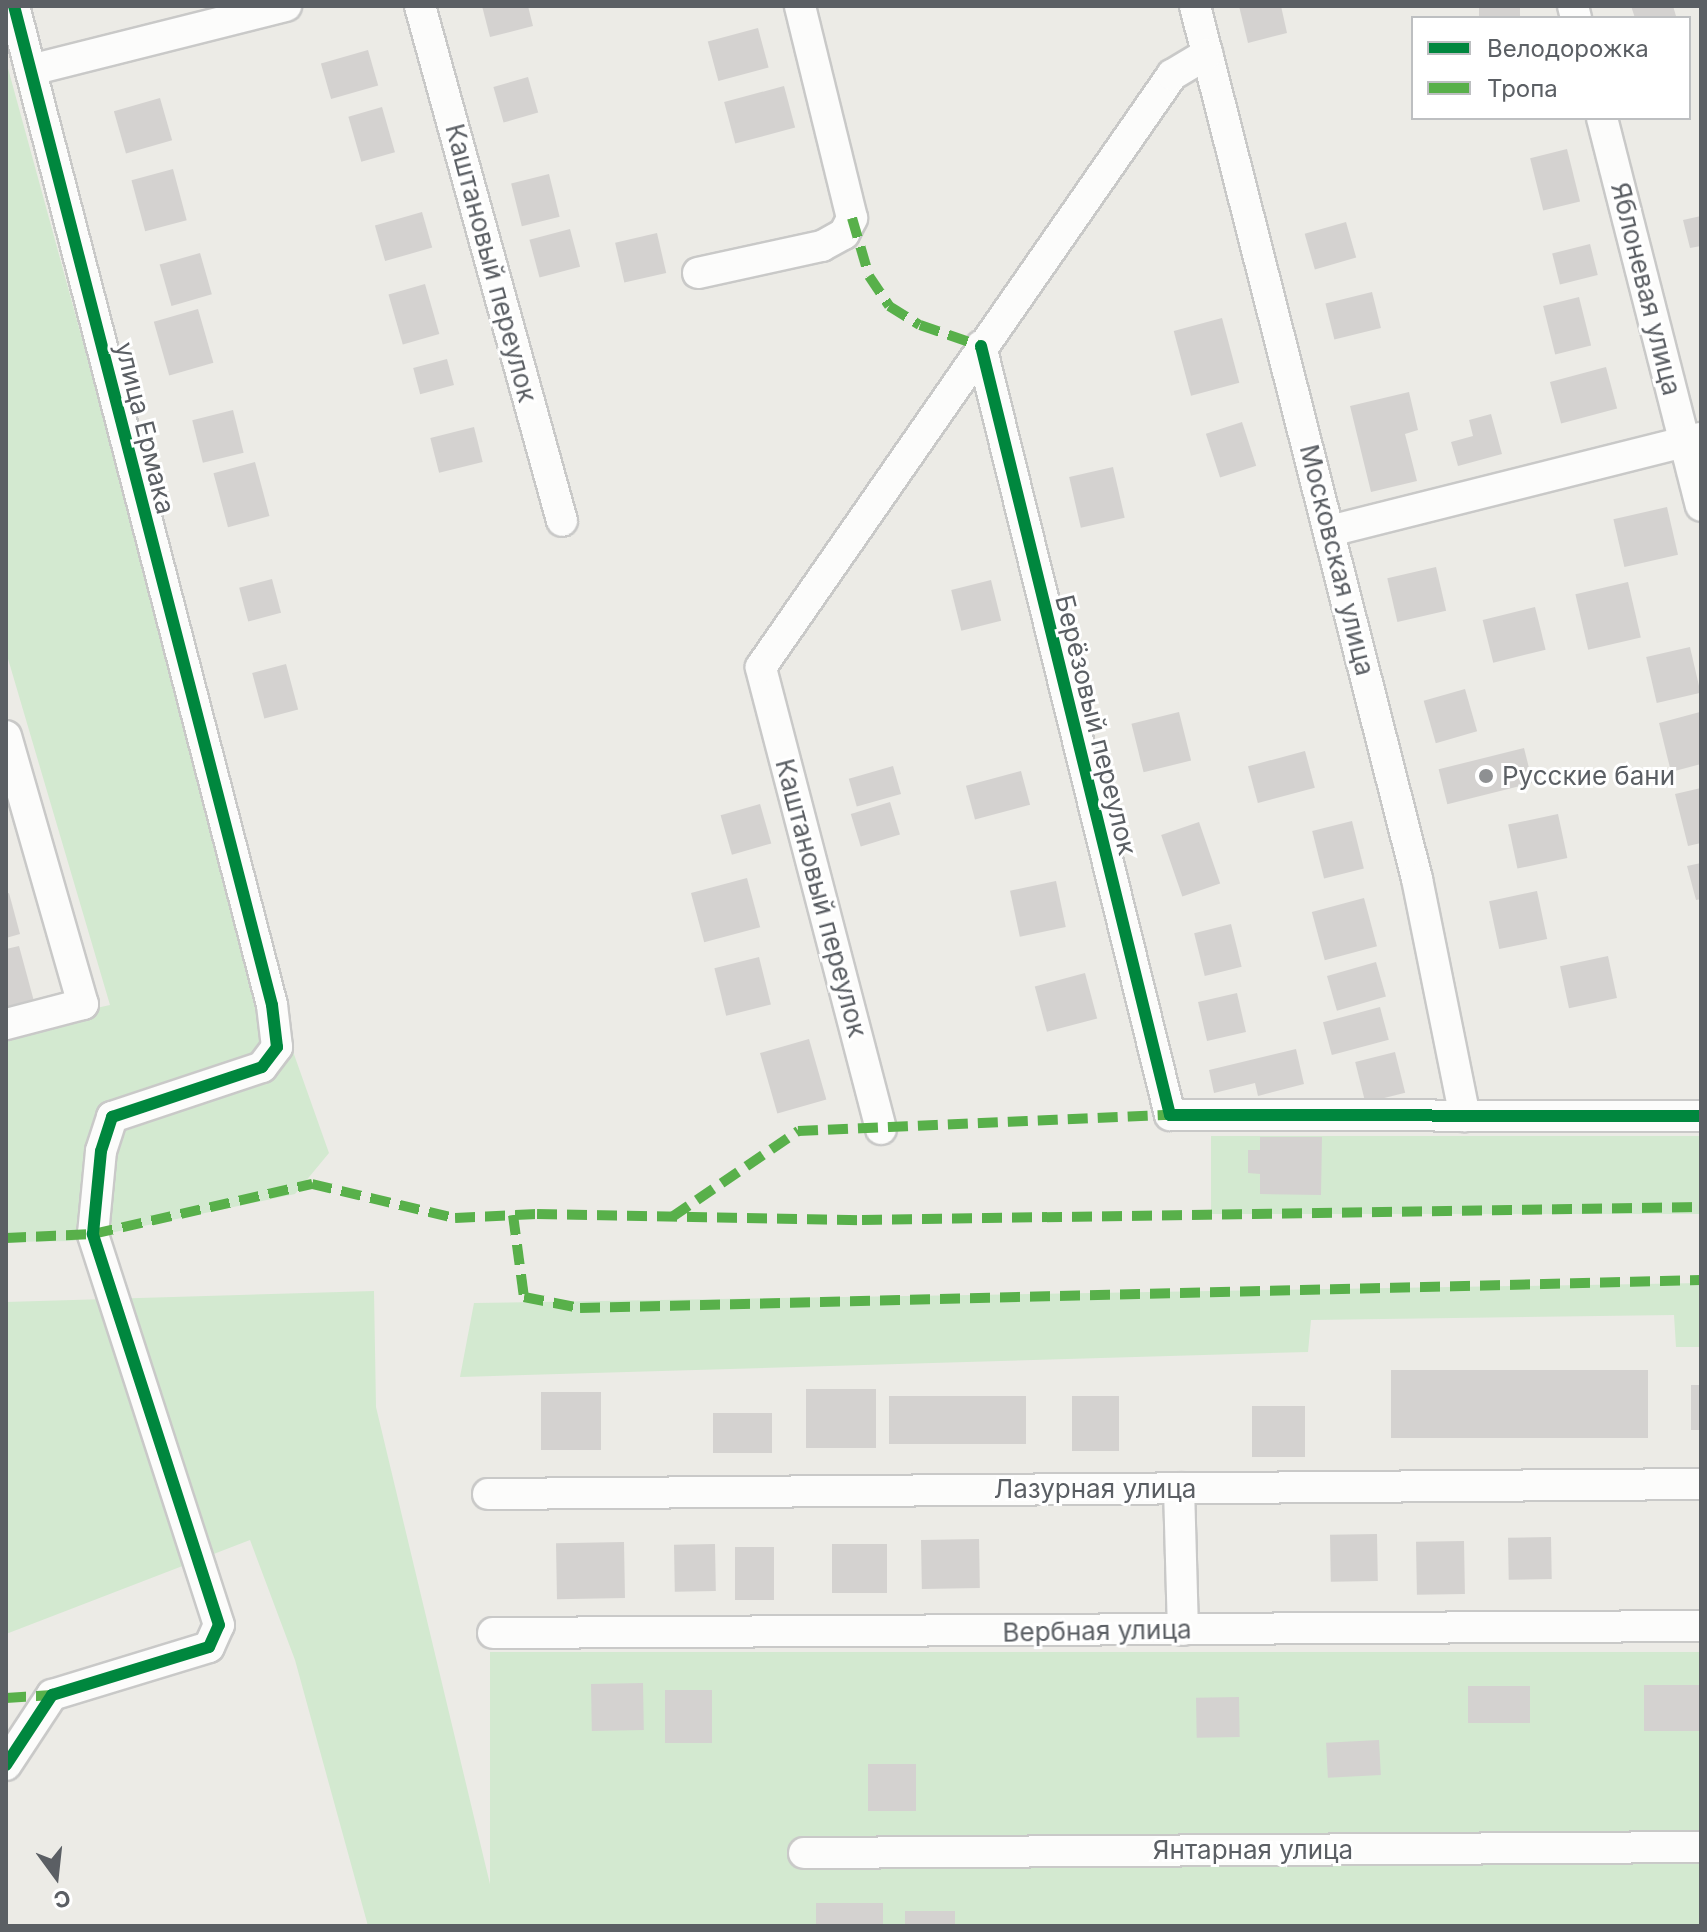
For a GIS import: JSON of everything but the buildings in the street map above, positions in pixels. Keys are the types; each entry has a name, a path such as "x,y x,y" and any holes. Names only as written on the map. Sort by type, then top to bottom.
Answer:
{"street":[{"name":"улица Ермака","path":"6,1765 52,1695 209,1647 219,1625 93,1234 101,1151 112,1117 262,1067 277,1047 272,1005 14,6"},
{"path":"31,70 286,6"},
{"name":"Каштановый переулок","path":"420,6 562,521"},
{"path":"698,273 822,246 844,234 852,218 800,6"},
{"name":"Московская улица","path":"1195,6 1417,879 1465,1116"},
{"path":"981,346 1172,75 1207,54"},
{"name":"Яблоневая улица","path":"1603,120 1693,440 1701,506"},
{"name":"Каштановый переулок","path":"881,1129 761,667 981,346"},
{"name":"Берёзовый переулок","path":"981,346 1170,1115 1465,1116"},
{"path":"1330,531 1693,440"},
{"path":"6,736 83,1004 6,1024"},
{"path":"1465,1116 1701,1116"},
{"name":"Лазурная улица","path":"488,1494 1701,1484"},
{"path":"1179,1488 1183,1630"},
{"name":"Вербная улица","path":"493,1633 1701,1626"},
{"name":"Янтарная улица","path":"804,1853 1701,1847"}],"green space":[{"path":"6,61 223,854 329,1153 295,1194 72,1241 6,1242 6,1028 110,1005 6,652"},
{"path":"1211,1136 1701,1136 1701,1214 1211,1214"},
{"path":"1701,1283 1701,1347 1676,1347 1674,1315 1311,1320 1308,1352 460,1377 474,1303"},
{"path":"374,1291 376,1407 500,1926 368,1926 295,1660 250,1540 6,1634 6,1302"},
{"path":"490,1652 1701,1652 1701,1926 490,1926"}],"marked path":[{"path":"852,218 869,276 889,306 920,325 981,346"},
{"path":"672,1217 798,1131 1170,1115"},
{"path":"6,1238 93,1234 312,1184 455,1218 537,1214 862,1220 1701,1207"},
{"path":"513,1215 524,1297 580,1308 1701,1280"},
{"path":"6,1698 52,1695"}],"cycle path":[{"path":"6,1765 52,1695 209,1647 219,1625 93,1234 101,1151 112,1117 262,1067 277,1047 272,1005 14,6"},
{"path":"981,346 1170,1115 1701,1116"}],"place":[{"name":"Русские бани","path":"1486,776"}]}
